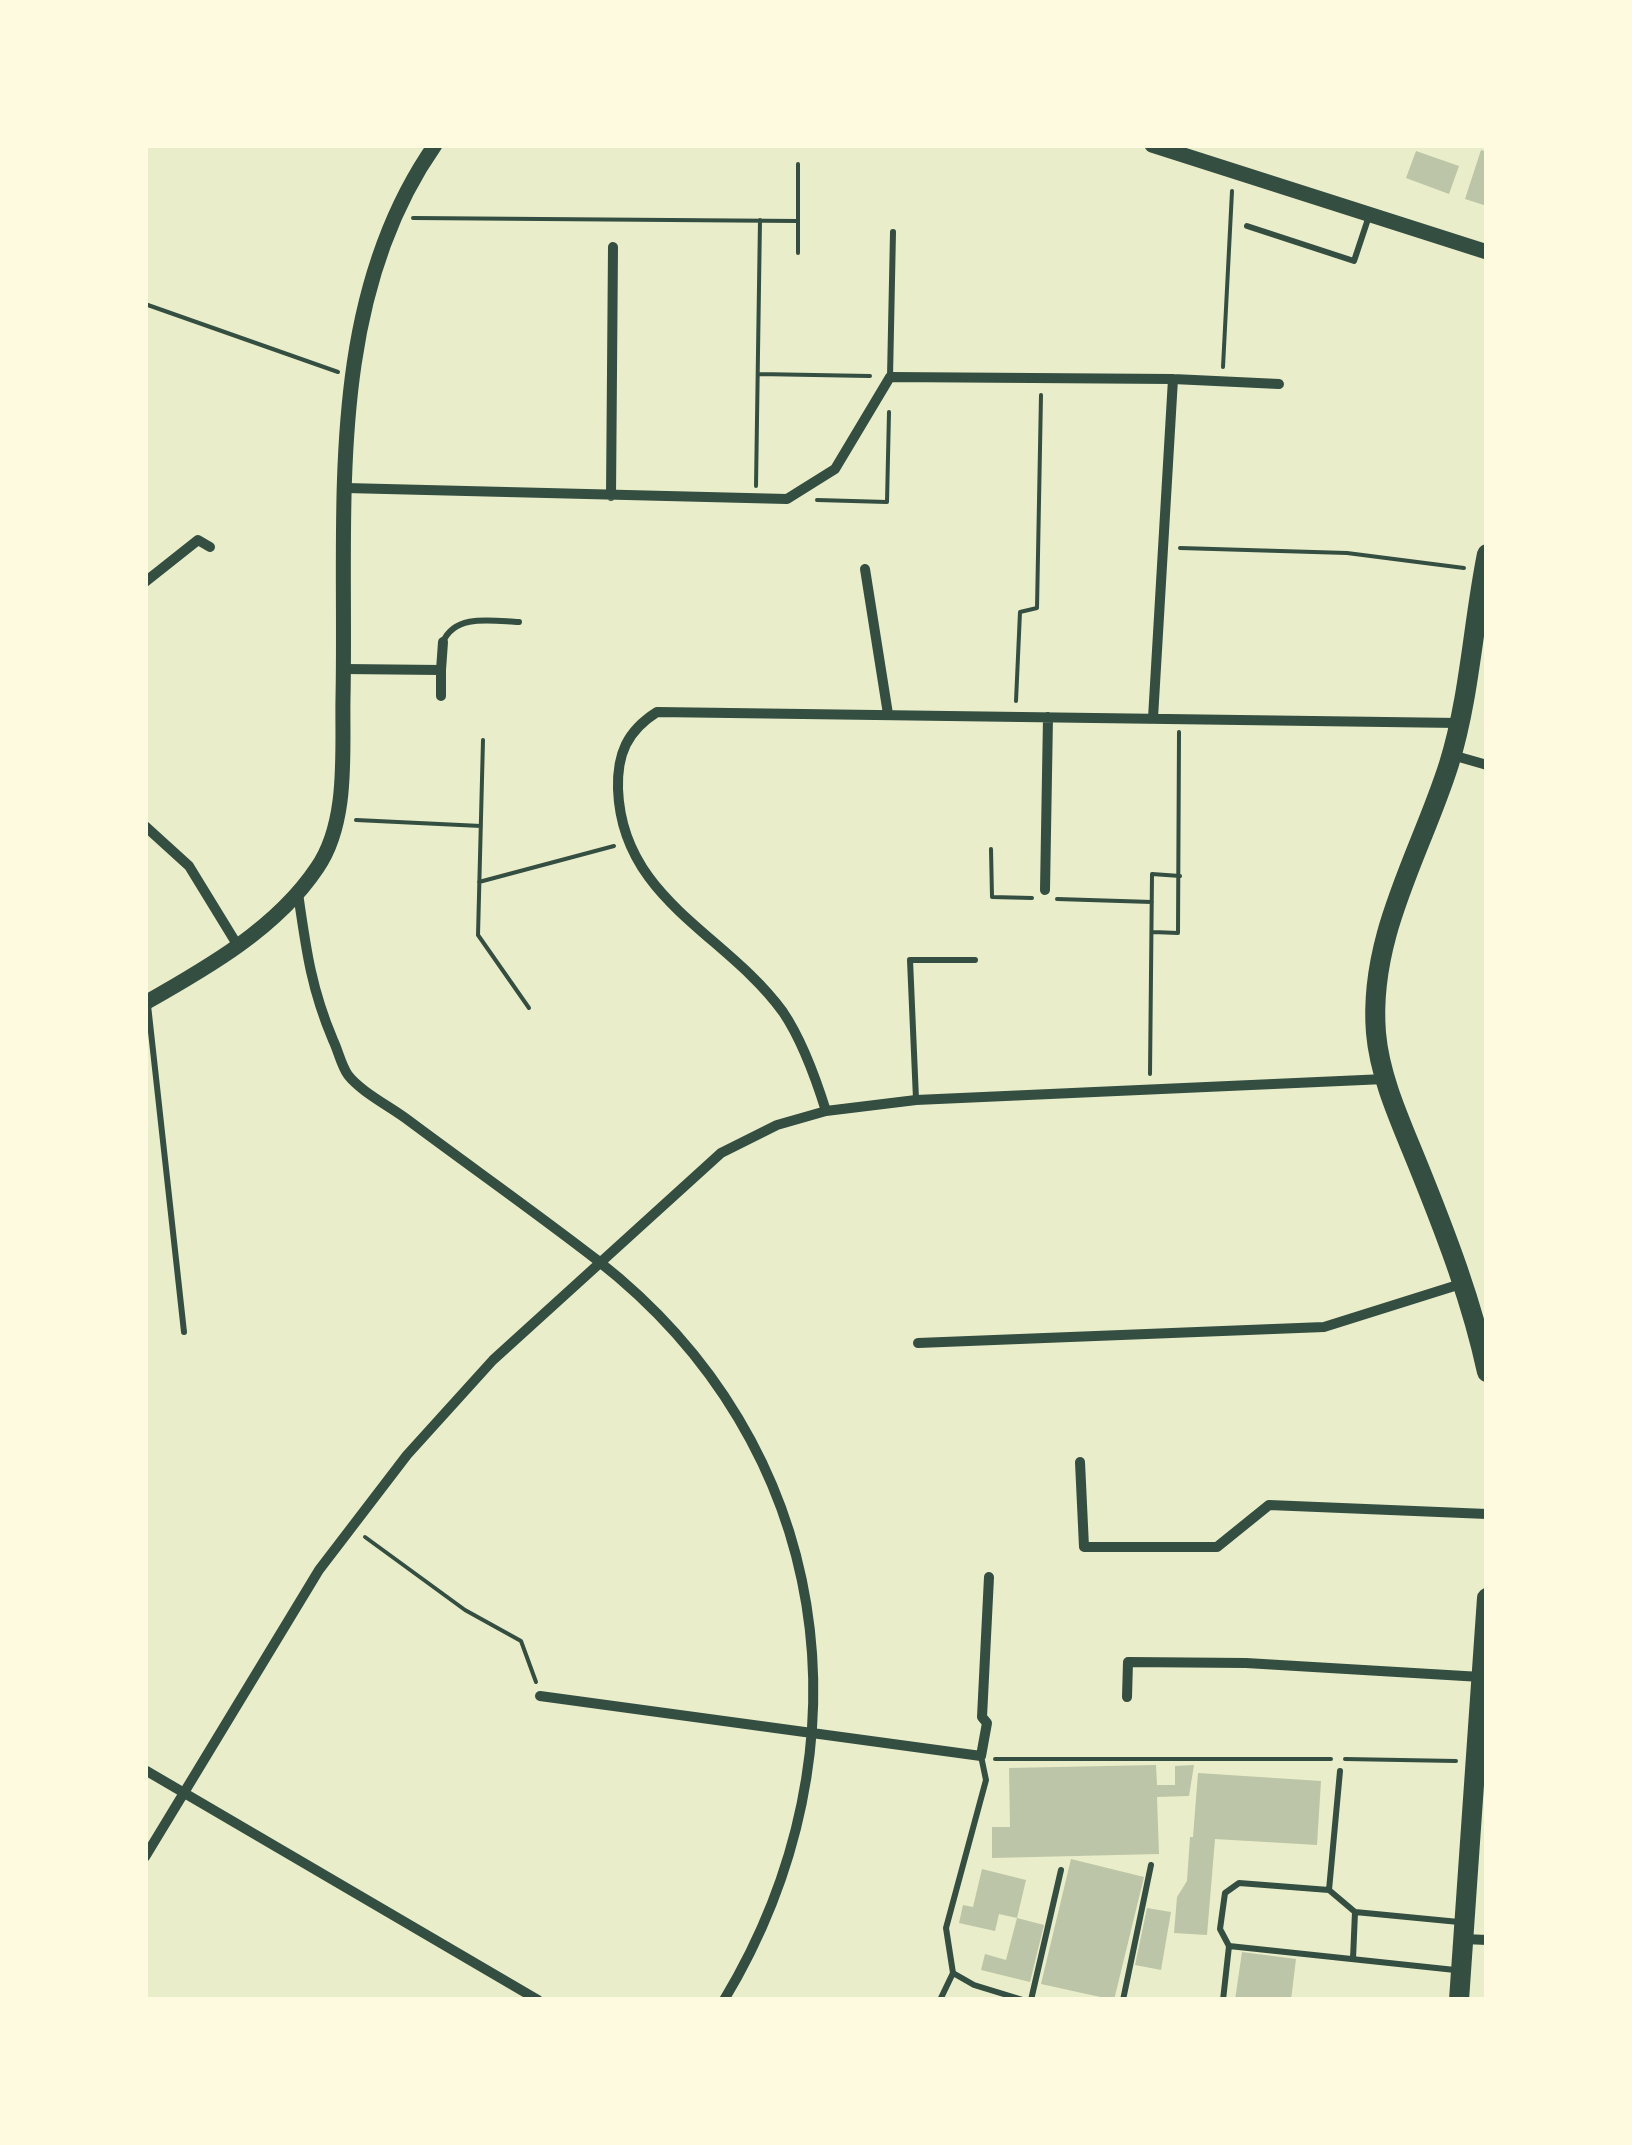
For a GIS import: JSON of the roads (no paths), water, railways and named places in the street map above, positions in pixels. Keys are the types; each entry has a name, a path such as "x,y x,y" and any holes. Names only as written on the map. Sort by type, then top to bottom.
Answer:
{"main road":[{"path":"1485,562 1452,754 1391,914 1378,964 1376,1036 1386,1079 1465,1283 1487,1372"},
{"path":"1459,2000 1487,1598"}],"street":[{"path":"146,1002 238,946 298,894 320,866 335,819 342,761 351,376 372,282 393,218 435,145"},
{"path":"1152,145 1487,252"},
{"path":"611,496 612,247"},
{"path":"346,488 787,500 834,470 890,377 1173,379 1280,384"},
{"path":"1153,718 1173,379"},
{"path":"145,582 198,540 210,547"},
{"path":"864,569 888,714"},
{"path":"441,696 443,642"},
{"path":"344,669 441,670"},
{"path":"826,1111 784,1013 743,970 658,894 628,840 619,800 618,764 626,741 640,722 657,712 1458,723"},
{"path":"1044,890 1048,716"},
{"path":"1452,754 1487,765"},
{"path":"145,826 189,866 238,946"},
{"path":"298,894 312,990 348,1075 601,1263 663,1321 735,1411 786,1519 811,1629 813,1732 801,1817 780,1891 757,1946 724,2000"},
{"path":"145,1857 349,1526 448,1406 721,1152 777,1125 826,1111 916,1100 1386,1079"},
{"path":"918,1343 1324,1326 1465,1283"},
{"path":"1080,1462 1084,1546 1216,1546 1270,1505 1487,1514"},
{"path":"540,1696 981,1756 987,1723 982,1717 990,1577"},
{"path":"1126,1696 1128,1662 1246,1663 1483,1680"},
{"path":"145,1770 538,2000"},
{"path":"1465,1931 1487,1940"}],"lane":[{"path":"1248,226 1354,261 1370,215"},
{"path":"890,377 893,232"},
{"path":"443,642 448,631 463,622 519,622"},
{"path":"916,1100 910,960 975,960"},
{"path":"146,1002 184,1332"},
{"path":"940,2000 954,1973 946,1928 986,1780 981,1756"},
{"path":"1329,1890 1340,1771"},
{"path":"1123,2000 1152,1865"},
{"path":"1031,2000 1061,1870"},
{"path":"1224,2000 1229,1946 1220,1929 1222,1902 1231,1886 1329,1890 1356,1912 1465,1931"},
{"path":"1352,1958 1356,1912"},
{"path":"1229,1946 1462,1970"},
{"path":"954,1973 974,1986 1023,2000"}]}
